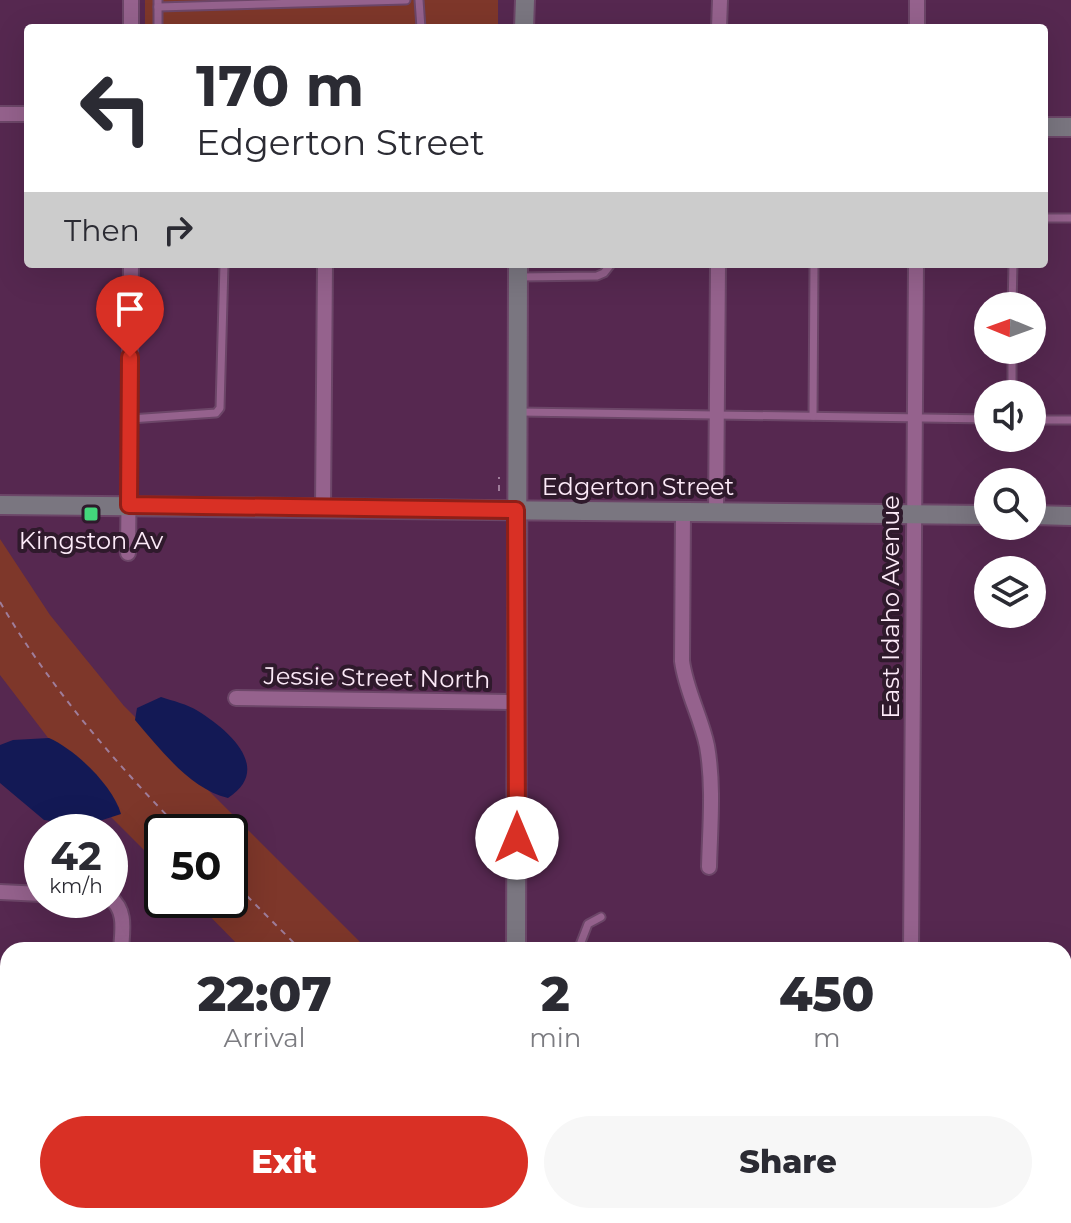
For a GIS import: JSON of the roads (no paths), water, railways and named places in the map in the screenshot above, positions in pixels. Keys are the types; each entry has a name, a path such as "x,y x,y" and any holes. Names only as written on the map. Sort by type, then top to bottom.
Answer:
{"street":[{"path":"131,0 131,24"},
{"path":"524,24 525,0"},
{"path":"719,24 720,0"},
{"path":"917,0 917,24"},
{"path":"0,114 24,114"},
{"path":"1048,127 1071,127"},
{"path":"128,553 131,268"},
{"path":"323,507 325,268"},
{"path":"716,512 718,268"},
{"name":"East Idaho Avenue","path":"911,942 916,268"},
{"path":"516,942 518,270"},
{"name":"Edgerton Street","path":"0,505 974,515"},
{"path":"683,511 682,661 686,685 699,715 707,747 711,777 709,867"},
{"path":"1046,515 1071,516"},
{"name":"Jessie Street North","path":"236,698 517,702"},
{"path":"0,892 24,893"},
{"path":"121,918 121,942"}],"lane":[{"path":"158,4 406,0"},
{"path":"419,0 421,24"},
{"path":"1048,218 1071,218"},
{"path":"130,419 216,413 220,408 224,268"},
{"path":"518,270 597,276 608,268"},
{"path":"813,416 814,268"},
{"path":"1012,292 1013,268"},
{"path":"517,412 974,419"},
{"path":"1046,420 1071,420"},
{"path":"581,942 588,924 601,917"}],"place":[{"name":"Kingston Av","path":"91,514"}]}
